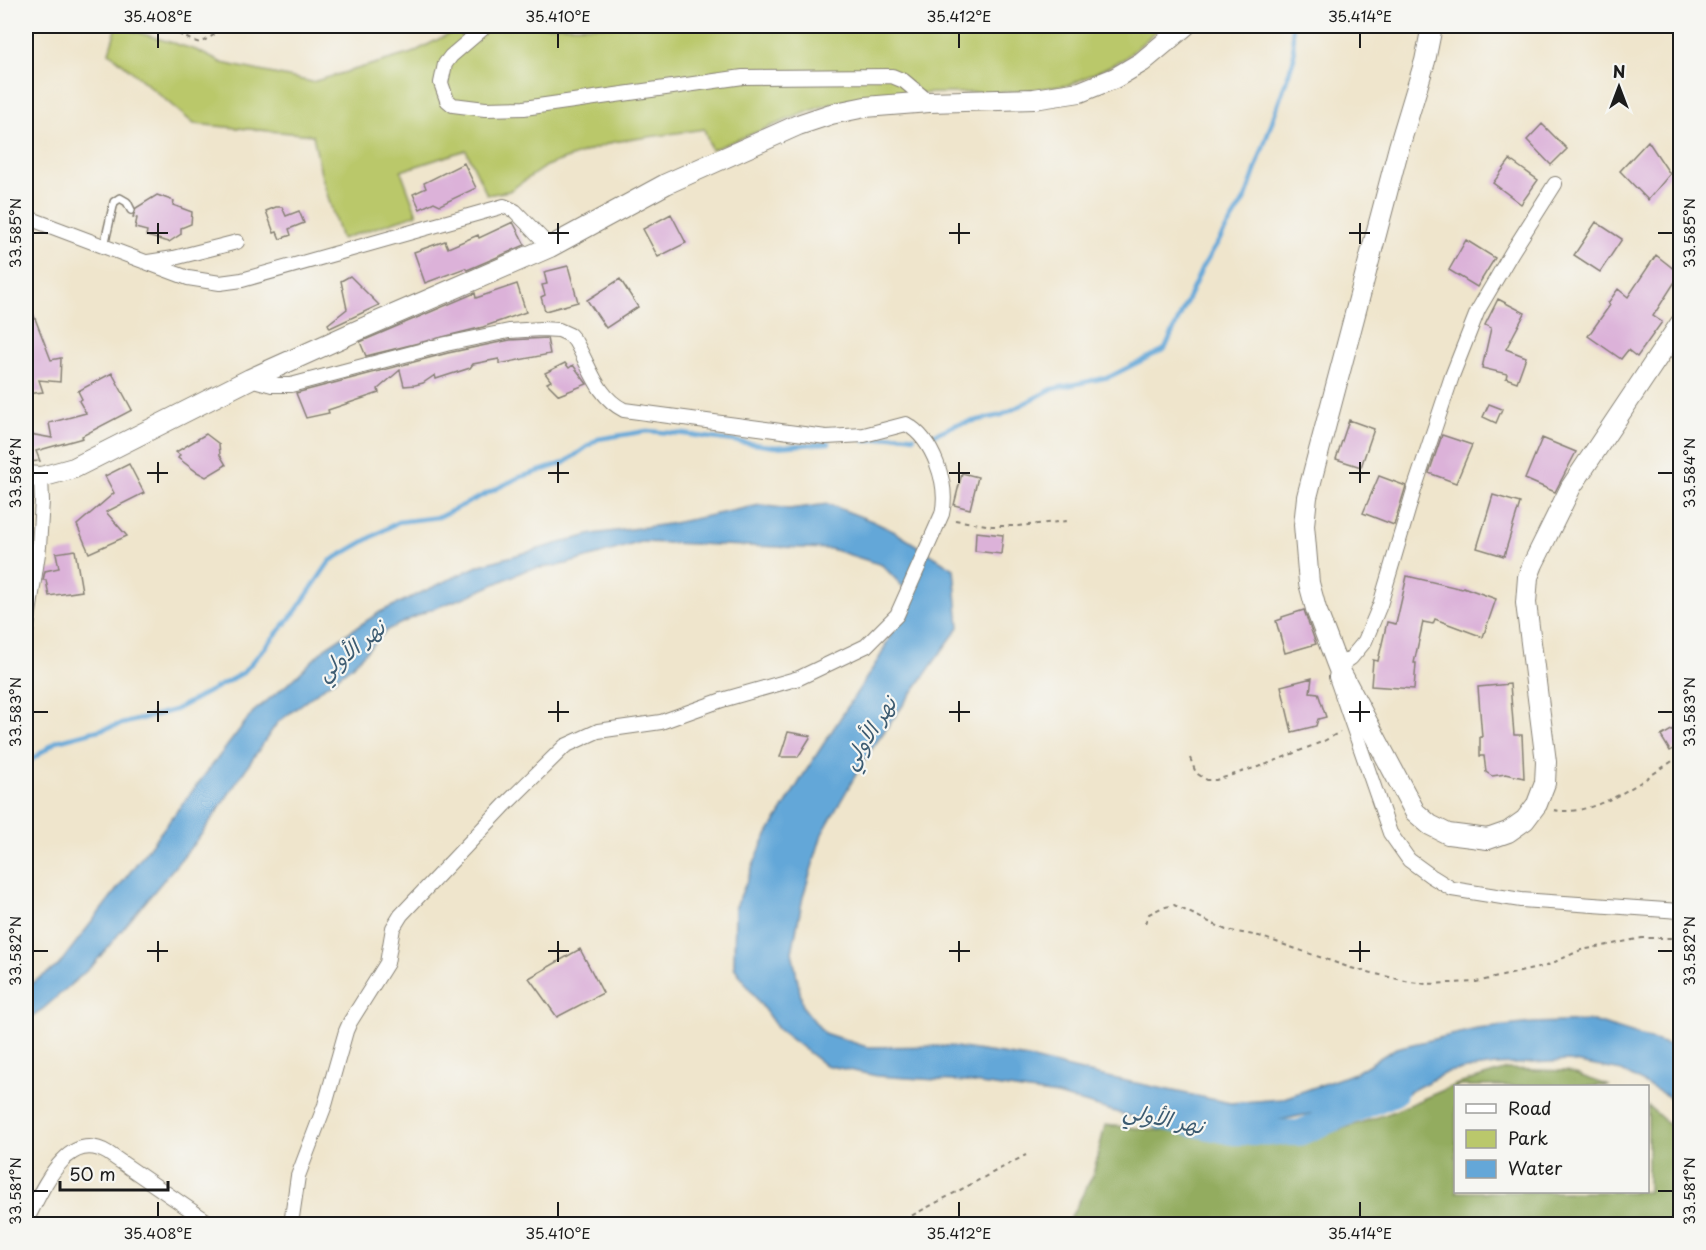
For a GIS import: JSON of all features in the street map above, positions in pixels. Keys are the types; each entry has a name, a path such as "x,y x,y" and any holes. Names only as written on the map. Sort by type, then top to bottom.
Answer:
{"main road":[{"path":"33,477 74,468 250,379 550,247 666,184 798,125 831,114 865,107 929,102 1034,99 1080,92 1114,78 1142,62 1185,26"},
{"path":"1431,30 1425,61 1399,147 1307,498 1304,525 1309,583 1316,609 1338,667 1415,812 1430,825 1448,834 1488,839 1508,832 1526,820 1537,804 1545,783 1546,762 1526,603 1528,577 1571,487 1680,324"}],"street":[{"path":"486,26 445,64 441,83 447,100 453,105 524,108 742,77 801,75 892,76 904,81 929,102"},
{"path":"1555,184 1478,310 1452,376 1414,490 1380,605 1365,641 1351,658 1338,667 1336,676 1390,833 1409,860 1452,889 1521,900 1680,911"},
{"path":"26,217 196,280 220,283 242,280 504,206 515,211 550,247"},
{"path":"146,262 174,258 237,242"},
{"path":"250,379 272,385 291,384 481,336 522,330 559,330 570,335 575,341 604,395 615,406 624,410 826,437 864,435 906,424 922,436 942,479 944,498 942,514 897,615 866,646 799,678 722,700 661,722 598,731 565,746 542,767 396,922 391,934 387,963 346,1031 325,1106 300,1166 291,1224"},
{"path":"26,633 39,547 42,501 33,477"},
{"path":"26,1221 46,1184 62,1161 76,1149 91,1146 98,1147 117,1158 211,1224"}],"lane":[{"path":"104,246 114,202 120,198 128,202 131,210"}],"path":[{"path":"162,26 200,43 229,26"},
{"path":"26,201 34,126 27,99"},
{"path":"942,514 949,519 965,523 992,526 1067,521"},
{"path":"1190,758 1196,773 1207,780 1216,780 1267,764 1324,741 1352,723"},
{"path":"1537,804 1569,812 1592,807 1631,788 1680,756"},
{"path":"1145,923 1149,914 1174,905 1226,930 1259,936 1351,968 1426,984 1476,982 1546,966 1581,950 1642,938 1680,938"},
{"path":"896,1224 1026,1155"}],"green space":[{"path":"117,26 196,50 222,63 312,82 412,53 464,26 1162,26 1124,59 1070,85 1011,92 885,94 854,99 823,106 711,150 704,129 613,142 546,166 509,191 487,195 466,150 401,171 417,214 341,239 321,174 313,135 194,124 109,52"},
{"path":"1507,1069 1567,1071 1607,1085 1455,1085"},
{"path":"1454,1085 1454,1193 1649,1193 1649,1107 1680,1134 1680,1224 1067,1224 1093,1175 1105,1125 1250,1139 1311,1139 1390,1113"}],"water":[{"path":"828,504 895,532 954,569 959,627 866,757 822,834 803,897 792,952 803,1007 824,1033 867,1047 949,1046 1028,1058 1230,1103 1281,1099 1355,1073 1396,1048 1477,1029 1533,1023 1593,1021 1680,1048 1680,1103 1622,1071 1569,1061 1495,1065 1447,1072 1386,1104 1304,1115 1249,1127 1147,1121 1057,1095 966,1082 877,1076 825,1065 778,1029 734,967 735,909 763,842 880,657 910,594 882,565 831,549 641,542 566,564 526,570 387,630 352,666 277,723 201,835 93,965 43,1009 26,1020 26,987 58,966 253,712 295,678 325,648 380,612 480,565 593,534 669,524 760,505 789,509"}],"building":[{"path":"1542,124 1567,149 1551,165 1527,140"},
{"path":"1648,141 1670,174 1648,200 1620,171"},
{"path":"1510,160 1538,180 1521,204 1493,183"},
{"path":"464,163 476,188 440,205 434,202 420,209 413,194 426,188 424,183"},
{"path":"157,195 174,201 173,205 192,212 191,224 181,228 181,234 169,242 146,236 147,231 135,228 137,218 133,217 136,208"},
{"path":"282,207 286,216 299,211 304,223 289,229 291,235 280,239 277,232 274,233 266,211"},
{"path":"671,214 686,243 658,257 643,229"},
{"path":"513,222 525,245 467,270 465,268 425,283 414,252 445,241 448,248 478,235 479,238"},
{"path":"1596,222 1622,239 1600,272 1574,255"},
{"path":"1466,240 1495,258 1477,287 1449,270"},
{"path":"1656,255 1680,274 1653,316 1662,322 1637,357 1628,350 1621,359 1588,336 1610,305 1608,303 1618,289 1628,297"},
{"path":"568,266 578,302 545,311 541,297 545,295 542,285 547,284 544,272"},
{"path":"350,276 379,305 330,328 328,324 347,309 341,281"},
{"path":"620,279 638,307 606,328 587,300"},
{"path":"517,284 526,312 483,327 366,356 360,342 475,293 476,298"},
{"path":"26,295 51,360 61,358 60,382 39,380 43,392 26,394"},
{"path":"1498,299 1525,313 1506,349 1526,357 1517,382 1506,378 1507,374 1482,368 1491,328 1485,325"},
{"path":"547,338 550,354 499,364 499,359 473,364 470,368 436,379 435,375 415,385 404,386 400,370 378,389 379,393 328,410 329,413 306,418 296,393 448,353 510,340"},
{"path":"565,363 569,368 573,365 587,384 559,395 547,383 551,381 545,373"},
{"path":"112,373 132,410 82,436 83,438 36,451 40,461 26,462 26,425 30,434 52,438 49,423 86,413 79,401 82,399 78,391"},
{"path":"1489,404 1502,409 1496,423 1483,417"},
{"path":"1349,420 1374,429 1361,467 1336,459"},
{"path":"206,434 219,444 220,455 226,465 206,477 178,458 180,455 176,452"},
{"path":"1442,435 1472,445 1456,483 1429,473"},
{"path":"1542,438 1576,452 1555,492 1525,479"},
{"path":"129,464 144,493 106,512 127,536 89,553 77,525 114,493 105,476"},
{"path":"962,473 978,477 970,509 954,505"},
{"path":"1379,476 1406,486 1394,525 1363,513"},
{"path":"1493,495 1520,503 1504,556 1477,548"},
{"path":"976,532 1003,535 1001,554 975,551"},
{"path":"75,550 82,591 49,596 46,580 43,580 45,571 59,568 56,553"},
{"path":"1407,576 1462,589 1463,587 1496,599 1483,637 1435,619 1433,624 1423,622 1414,663 1416,663 1414,689 1371,686 1373,660 1378,661 1387,622 1396,624"},
{"path":"1304,610 1316,644 1285,653 1276,621"},
{"path":"1312,678 1310,692 1318,693 1326,717 1318,719 1316,726 1292,732 1281,686"},
{"path":"1510,684 1514,735 1522,735 1524,778 1506,774 1492,776 1486,772 1484,756 1480,756 1480,737 1482,737 1478,687"},
{"path":"1680,725 1680,745 1670,751 1661,736"},
{"path":"788,732 811,736 798,757 780,757"},
{"path":"580,949 603,993 557,1017 529,978"}],"waterway":[{"path":"933,435 955,425 1002,415 1052,389 1109,377 1165,349 1202,268 1246,197 1294,58 1292,26"},
{"path":"26,764 57,741 175,710 243,673 296,611 330,561 398,522 439,517 518,478 564,463 598,439 647,431 775,447 829,443"},
{"path":"864,441 895,436 914,437"},
{"name":"نهر الأولي","path":"1162,1117 1234,1132 1299,1133 1394,1093"}]}
